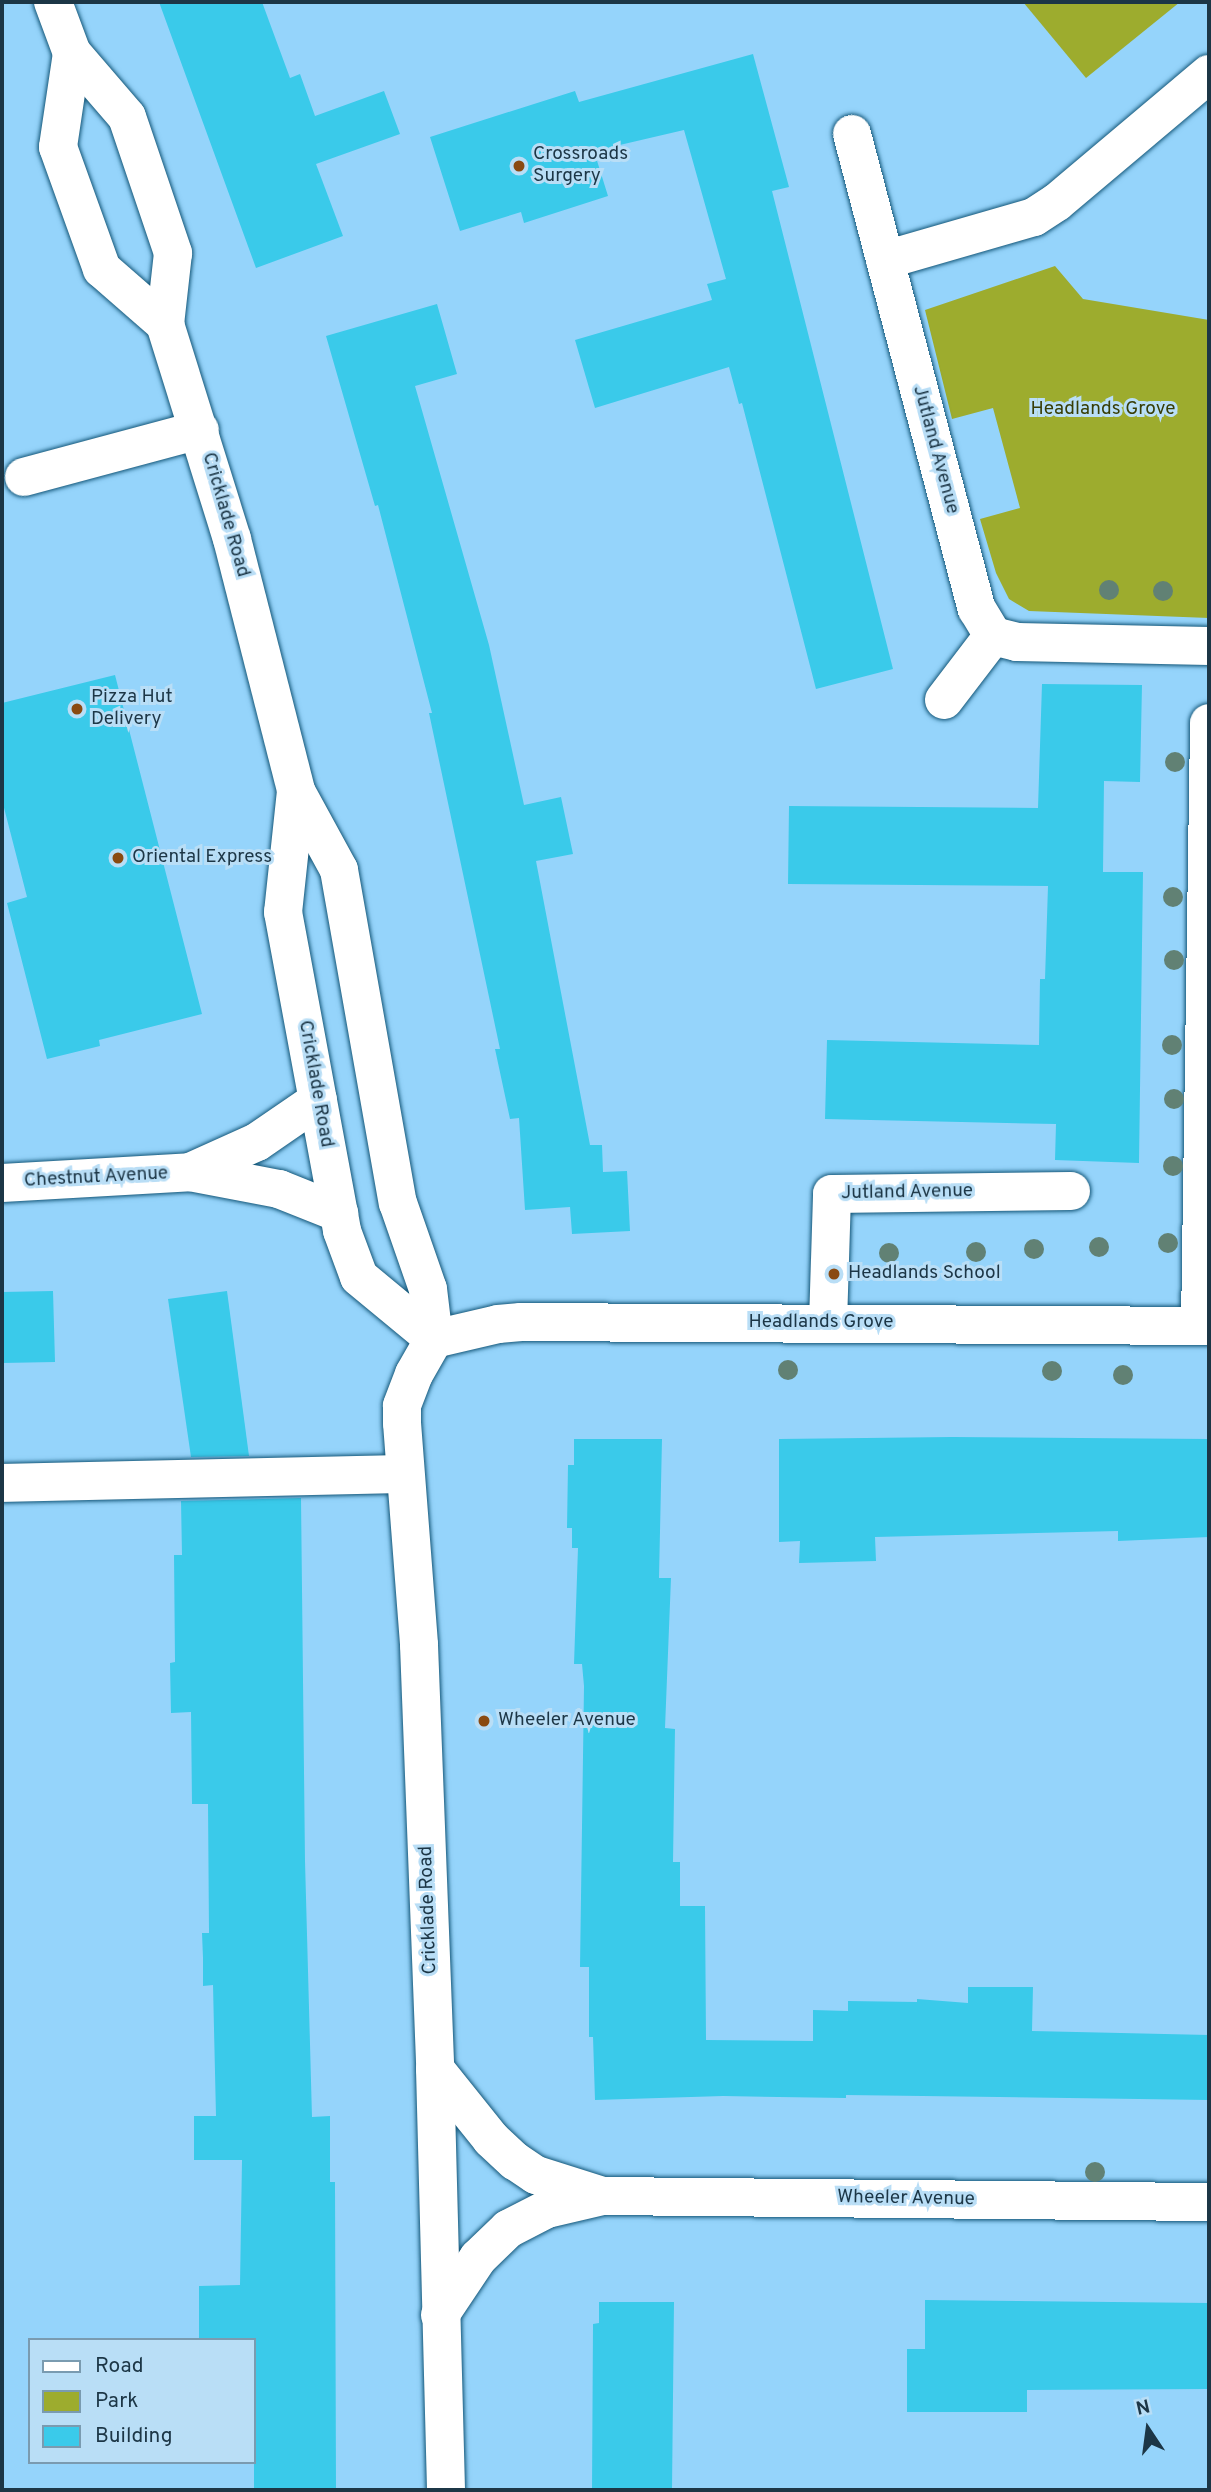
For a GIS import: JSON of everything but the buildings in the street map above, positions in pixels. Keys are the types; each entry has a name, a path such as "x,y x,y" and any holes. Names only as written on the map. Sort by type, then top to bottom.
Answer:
{"street":[{"name":"Cricklade Road","path":"53,2 72,52 127,117 173,253 165,324 200,430 264,655 296,791 339,870 398,1203 428,1289 434,1339 414,1374 402,1406 419,1645 435,2068 446,2490"},
{"name":"Cricklade Road","path":"72,52 58,147 102,269 165,324"},
{"path":"885,260 1034,217 1057,202 1209,74"},
{"name":"Jutland Avenue","path":"852,134 977,609 993,636"},
{"path":"24,477 200,430"},
{"path":"944,699 993,636 1017,642 1209,646"},
{"path":"1205,1326 1209,723"},
{"name":"Cricklade Road","path":"296,791 283,912 349,1257 359,1277 434,1339"},
{"name":"Chestnut Avenue","path":"190,1172 257,1142 318,1100"},
{"name":"Chestnut Avenue","path":"2,1183 190,1172 279,1189 339,1213"},
{"name":"Jutland Avenue","path":"828,1323 832,1194 1071,1191"},
{"name":"Headlands Grove","path":"434,1339 498,1324 521,1322 1205,1326"},
{"path":"2,1483 405,1474"},
{"name":"Wheeler Avenue","path":"435,2068 491,2139 515,2161 536,2175 602,2196"},
{"name":"Wheeler Avenue","path":"440,2315 478,2258 508,2230 547,2208 602,2196 1209,2202"}],"green space":[{"path":"1023,2 1180,2 1086,78"},
{"name":"Headlands Grove","path":"1055,266 1083,299 1209,320 1209,618 1029,611 1009,599 996,573 980,519 1020,508 993,408 952,419 925,310"}],"place":[{"name":"Crossroads Surgery","path":"519,166"},
{"name":"Pizza Hut Delivery","path":"77,709"},
{"name":"Oriental Express","path":"118,858"},
{"name":"Headlands School","path":"834,1274"},
{"name":"Wheeler Avenue","path":"484,1721"}]}
